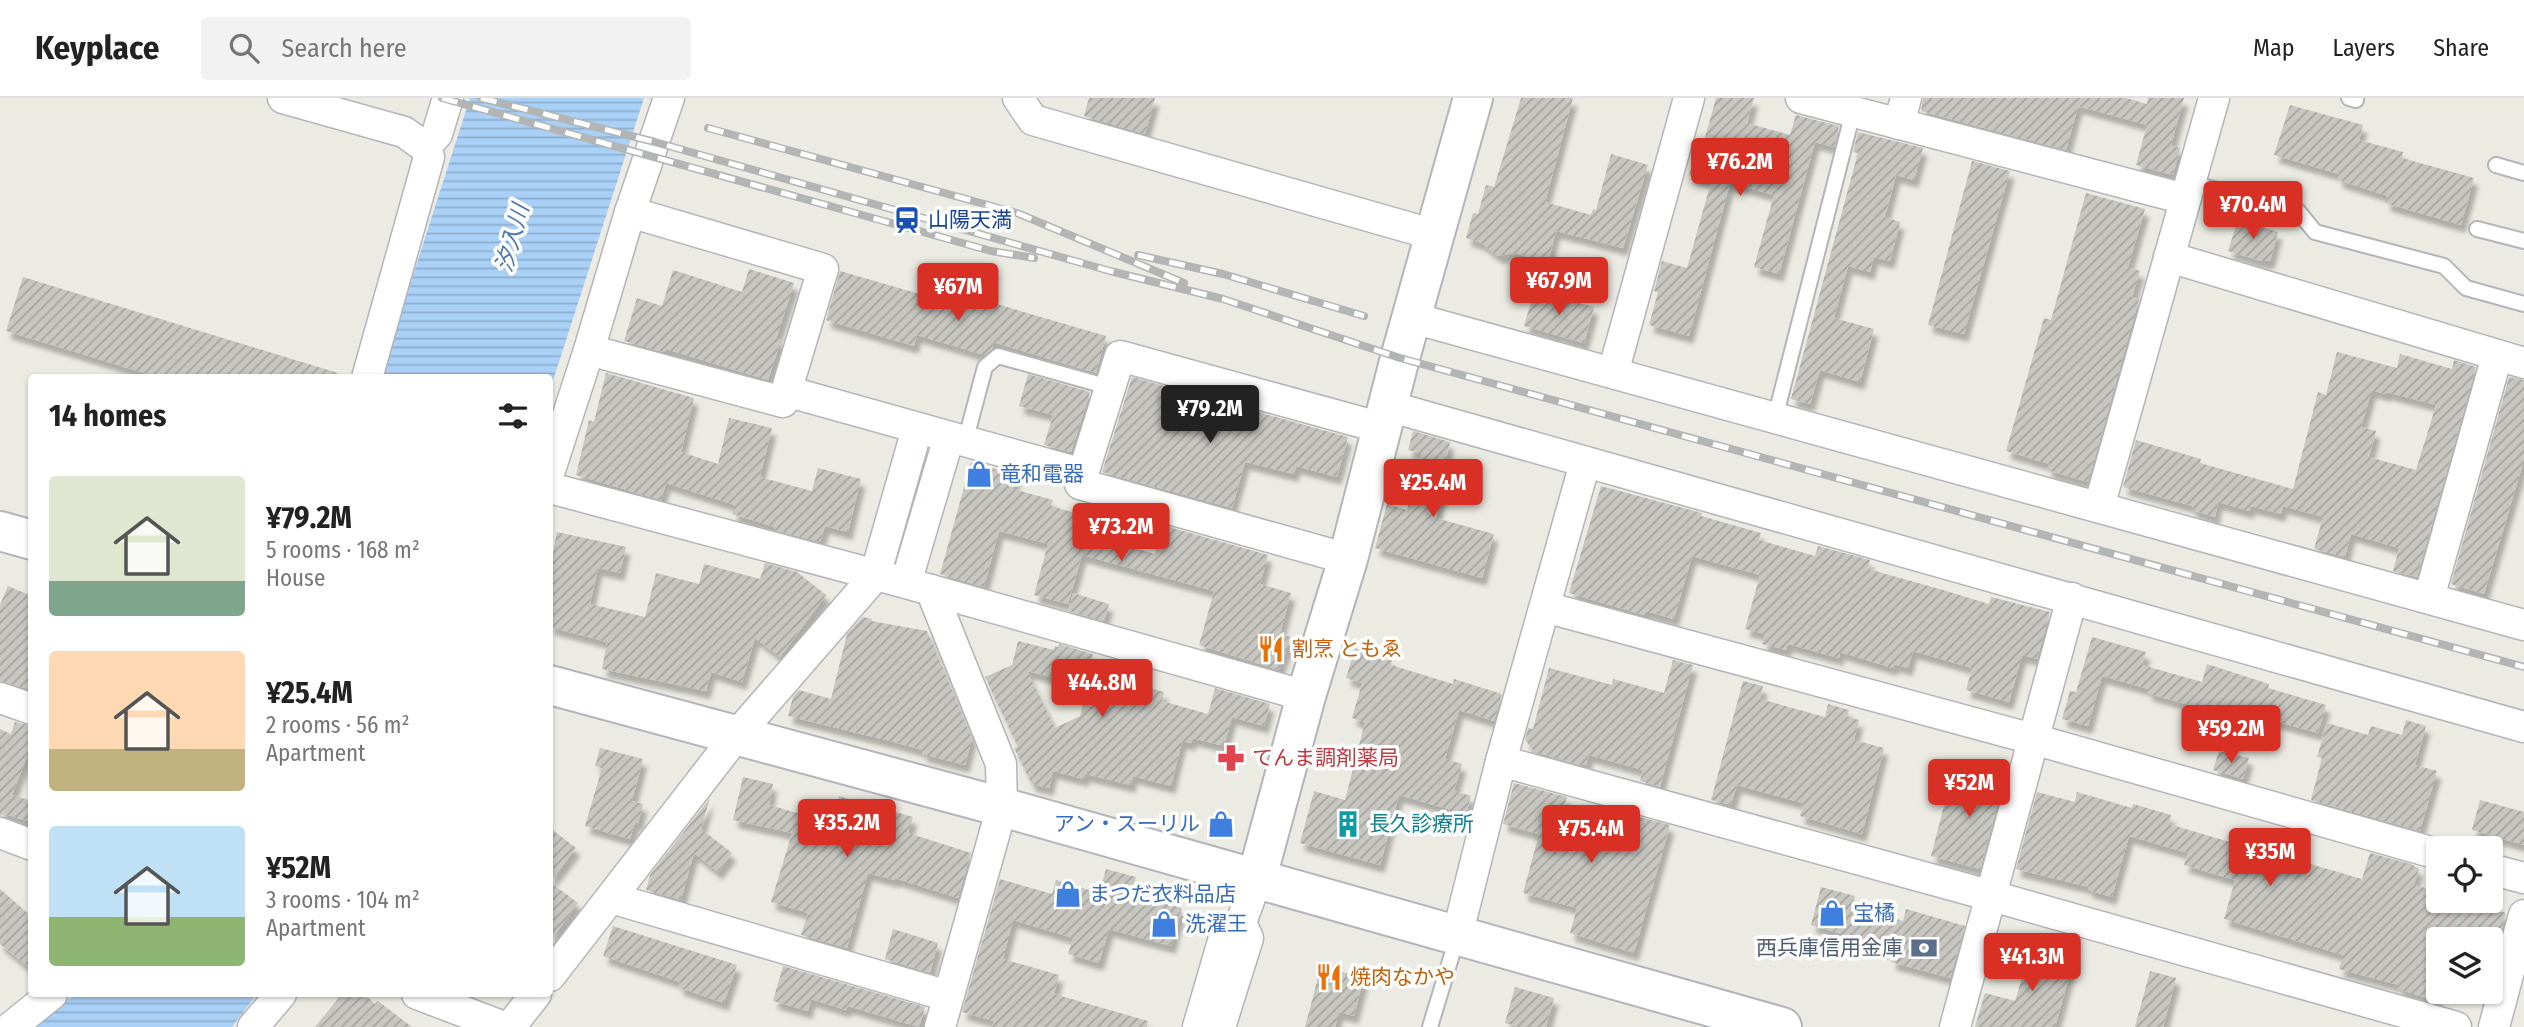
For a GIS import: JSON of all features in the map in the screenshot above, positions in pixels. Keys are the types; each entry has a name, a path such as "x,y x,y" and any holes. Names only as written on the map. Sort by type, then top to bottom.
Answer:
{"street":[{"path":"283,98 404,132 425,147 429,157 368,374"},
{"path":"425,147 438,134 448,98"},
{"path":"553,461 630,212 669,98"},
{"path":"1018,98 1033,120 1434,235"},
{"path":"1198,1027 1226,931 1241,923 1256,881 1306,696 1348,559 1473,98"},
{"path":"1613,373 1689,98"},
{"path":"1801,98 1853,112 1903,111 2188,191"},
{"path":"2099,507 2214,98"},
{"path":"589,350 783,402 823,269 630,212"},
{"path":"2169,257 2510,359 2429,598"},
{"path":"1413,318 2524,625"},
{"path":"1348,559 1080,484 1120,356 1585,463 2524,727"},
{"path":"786,391 1083,474"},
{"path":"553,972 736,736 875,576 918,429"},
{"path":"940,1027 1002,807 1001,764 918,587 957,440"},
{"path":"1457,936 1502,761 1585,463"},
{"path":"553,489 918,587 1306,696"},
{"path":"0,531 28,539"},
{"path":"1955,1027 2072,598"},
{"path":"1545,607 2033,739 2426,851"},
{"path":"553,686 1002,807 1256,881 1782,1027"},
{"path":"0,698 28,708"},
{"path":"1502,761 1992,895 2456,1027"},
{"path":"0,833 28,844"},
{"path":"2503,872 2524,878"},
{"path":"611,898 948,996"},
{"path":"2494,1027 2524,915"},
{"path":"1220,1027 1248,938 1241,923"},
{"path":"9,1021 47,997"},
{"path":"253,1027 278,997"},
{"path":"425,997 504,1027"},
{"path":"510,1027 534,997"}],"lane":[{"path":"1775,418 1853,112"},
{"path":"2496,165 2524,173"},
{"path":"2188,191 2298,211 2315,232 2444,266 2466,288 2524,304"},
{"path":"2477,229 2524,241"},
{"path":"957,440 985,367 998,356 1110,387"},
{"path":"1430,1027 1457,936"}],"water":[{"name":"汐入川","path":"470,98 644,98 553,381 553,374 381,374"},
{"path":"72,997 255,997 232,1027 32,1027"}],"building":[{"path":"1089,98 1155,98 1145,134 1084,116"},
{"path":"1521,98 1573,98 1545,202 1591,215 1593,209 1596,210 1611,154 1648,165 1623,248 1556,231 1548,262 1514,253 1498,256 1481,243 1466,238 1473,213 1478,214 1486,185 1494,187"},
{"path":"1716,98 1754,98 1747,123 1790,135 1796,115 1839,126 1834,147 1815,142 1779,274 1754,267 1774,195 1730,183 1689,336 1649,325 1658,292 1654,291 1662,261 1687,268 1711,182 1689,175 1696,150 1701,152"},
{"path":"1923,98 2126,98 2147,104 2148,98 2184,98 2171,145 2180,148 2173,175 2136,165 2147,125 2078,106 2066,150 1921,111"},
{"path":"2290,105 2363,125 2359,140 2403,152 2402,158 2474,178 2461,225 2385,203 2388,196 2338,180 2339,174 2274,155"},
{"path":"1858,132 1923,148 1914,180 1896,175 1885,217 1900,222 1890,261 1874,257 1870,272 1848,266 1834,318 1874,329 1860,382 1820,370 1810,404 1791,399 1858,153 1853,152"},
{"path":"1972,161 2010,171 1964,334 1928,325"},
{"path":"2086,193 2145,209 2128,267 2140,271 2132,297 2139,299 2088,482 2047,470 2049,464 2006,451 2044,318 2051,320"},
{"path":"2238,219 2278,232 2270,261 2228,251"},
{"path":"749,269 794,283 776,339 781,340 768,380 666,349 664,352 624,341 637,298 662,306 673,270 742,292"},
{"path":"840,271 937,299 939,292 965,300 966,295 1106,336 1096,373 993,342 992,349 984,355 917,335 914,346 826,320"},
{"path":"23,277 338,373 148,374 6,331"},
{"path":"1534,291 1594,307 1584,343 1524,326"},
{"path":"2337,352 2397,368 2400,354 2452,369 2454,360 2476,367 2417,577 2393,571 2399,548 2351,534 2345,557 2314,549 2323,517 2283,506 2281,514 2251,506 2249,511 2218,502 2215,517 2192,510 2193,506 2123,487 2136,440 2201,459 2200,463 2293,489 2318,392 2326,395","holes":["2372,390 2385,394 2386,392 2436,405 2416,470 2369,457 2376,431 2361,427"]},
{"path":"606,373 694,398 681,452 718,464 729,418 772,428 760,477 812,491 818,468 861,479 848,532 825,526 820,542 774,530 775,527 732,514 735,505 666,483 661,500 576,475 589,420 594,422"},
{"path":"1028,374 1090,392 1071,452 1044,445 1053,415 1019,406"},
{"path":"1132,377 1171,388 1168,402 1218,415 1222,402 1348,437 1337,477 1296,466 1294,474 1245,462 1232,508 1102,472"},
{"path":"2509,377 2524,380 2524,460 2484,594 2451,584"},
{"path":"1413,431 1450,442 1445,464 1450,465 1436,518 1494,534 1482,578 1375,548 1387,504 1407,510 1422,453 1408,450"},
{"path":"971,462 1017,475 1013,489 1053,500 1051,506 1090,517 1085,535 1155,554 1162,525 1268,555 1260,584 1291,593 1280,634 1291,637 1279,670 1199,645 1214,591 1082,555 1068,604 1034,595 1048,544 999,531 984,587 940,574"},
{"path":"1601,486 1702,513 1701,516 1761,533 1759,540 1815,556 1818,546 1870,560 1868,569 1989,604 1991,597 2050,612 2037,659 2022,655 2009,702 1966,690 1972,668 1913,651 1908,668 1894,664 1893,668 1840,652 1839,658 1788,644 1786,650 1762,644 1765,634 1745,629 1760,575 1692,556 1674,619 1646,611 1644,615 1569,593"},
{"path":"557,532 626,547 620,573 598,568 590,604 645,617 656,573 699,584 704,564 760,579 765,563 797,572 826,595 780,657 755,638 742,682 711,672 706,691 602,669 607,642 553,628 553,553"},
{"path":"8,586 28,594 28,689 0,681 0,605"},
{"path":"1073,593 1109,604 1104,621 1068,611"},
{"path":"863,617 872,619 871,621 927,631 972,738 965,765 922,754 923,750 788,716 793,697 799,690 831,699 847,634"},
{"path":"2092,637 2146,652 2142,665 2202,682 2207,664 2269,684 2268,688 2326,705 2318,733 2261,717 2259,725 2147,693 2149,689 2102,676 2088,726 2062,719 2070,691 2076,692"},
{"path":"1018,641 1054,650 1059,644 1093,654 1090,668 1109,672 1108,677 1164,692 1162,701 1208,714 1215,688 1270,704 1264,726 1232,717 1224,746 1193,738 1191,743 1182,741 1171,786 1133,776 1131,785 1085,774 1084,779 1053,771 1049,788 1032,784 985,677 1012,665","holes":["1027,671 1088,686 1080,716 1055,728"]},
{"path":"1355,648 1392,659 1391,665 1453,684 1454,679 1502,694 1494,721 1459,710 1445,759 1462,764 1454,791 1471,796 1466,814 1399,795 1380,865 1300,843 1314,791 1345,800 1365,722 1352,718 1362,683 1346,678"},
{"path":"1673,660 1693,665 1660,787 1640,781 1643,770 1589,755 1586,765 1576,764 1535,752 1525,740 1528,728 1533,729 1549,668 1612,685 1613,679 1664,693"},
{"path":"1743,681 1763,686 1760,699 1825,717 1828,704 1849,710 1847,717 1859,720 1854,740 1884,748 1862,834 1800,816 1803,803 1737,785 1731,805 1711,800"},
{"path":"2406,720 2426,726 2415,765 2437,771 2420,831 2311,800 2322,758 2317,757 2327,723 2368,735 2371,726 2402,735"},
{"path":"15,722 28,725 28,753 12,795 28,800 27,821 5,814 0,816 0,729 11,734"},
{"path":"600,748 643,759 632,801 643,804 630,839 585,826 602,768 595,766"},
{"path":"2219,751 2249,758 2243,779 2213,770"},
{"path":"1976,766 2006,774 1980,869 1931,856 1950,783 1969,788"},
{"path":"743,777 773,784 769,805 826,821 831,822 839,796 913,817 908,833 971,853 958,898 895,878 868,873 847,948 801,935 808,913 771,902 792,833 733,820"},
{"path":"1514,783 1567,797 1559,824 1597,835 1605,808 1670,825 1634,953 1570,933 1577,908 1523,893 1539,834 1503,824"},
{"path":"2037,792 2075,802 2077,792 2132,808 2133,804 2171,815 2169,824 2243,846 2246,837 2275,846 2277,837 2297,843 2293,859 2362,879 2370,853 2411,864 2419,869 2414,885 2426,888 2426,913 2506,913 2502,927 2426,927 2426,998 2398,989 2399,985 2339,969 2343,955 2224,919 2235,880 2184,865 2188,853 2129,836 2112,897 2088,890 2089,887 2016,869"},
{"path":"710,798 701,829 732,853 718,872 694,853 681,900 646,890 650,875"},
{"path":"2480,800 2524,812 2524,845 2503,839 2503,836 2472,830"},
{"path":"553,830 576,848 553,878"},
{"path":"1106,869 1136,877 1132,890 1182,908 1171,946 1109,929 1099,963 1068,954 1073,938 1013,920 1003,959 1059,975 1054,994 1148,1021 1147,1027 992,1027 994,1021 962,1012 1000,879 1052,894 1056,880 1099,893"},
{"path":"553,884 578,903 553,937"},
{"path":"1821,887 1855,896 1852,906 1903,921 1906,909 1965,926 1950,978 1891,962 1894,952 1855,942 1856,938 1811,925"},
{"path":"0,889 28,914 28,967 0,944"},
{"path":"613,926 737,965 724,1003 678,987 680,982 603,956"},
{"path":"893,929 938,943 930,973 885,959"},
{"path":"2032,943 2075,955 2055,1027 1975,1027 1985,993 2015,1001"},
{"path":"783,966 925,1007 919,1027 848,1006 846,1010 811,999 808,1011 773,1001"},
{"path":"1321,966 1364,978 1354,1016 1339,1012 1335,1027 1305,1027"},
{"path":"2150,971 2176,978 2163,1027 2135,1027"},
{"path":"1515,987 1554,998 1546,1027 1518,1027 1505,1023"},
{"path":"340,997 367,997 375,1004 378,1001 412,1027 315,1027"}],"railway":[{"path":"442,98 991,251 1034,258"},
{"path":"481,98 655,142 1110,271 1223,299 1400,358 2524,667"},
{"path":"708,128 1017,213 1184,283"},
{"path":"1138,255 1223,274 1364,316"}],"place":[{"name":"山陽天満","path":"907,220"},
{"name":"竜和電器","path":"979,474"},
{"name":"割烹 ともゑ","path":"1271,649"},
{"name":"てんま調剤薬局","path":"1231,758"},
{"name":"アン・スーリル","path":"1221,824"},
{"name":"長久診療所","path":"1348,824"},
{"name":"まつだ衣料品店","path":"1068,894"},
{"name":"宝橘","path":"1832,913"},
{"name":"洗濯王","path":"1164,924"},
{"name":"西兵庫信用金庫","path":"1924,948"},
{"name":"焼肉なかや","path":"1329,977"}]}
